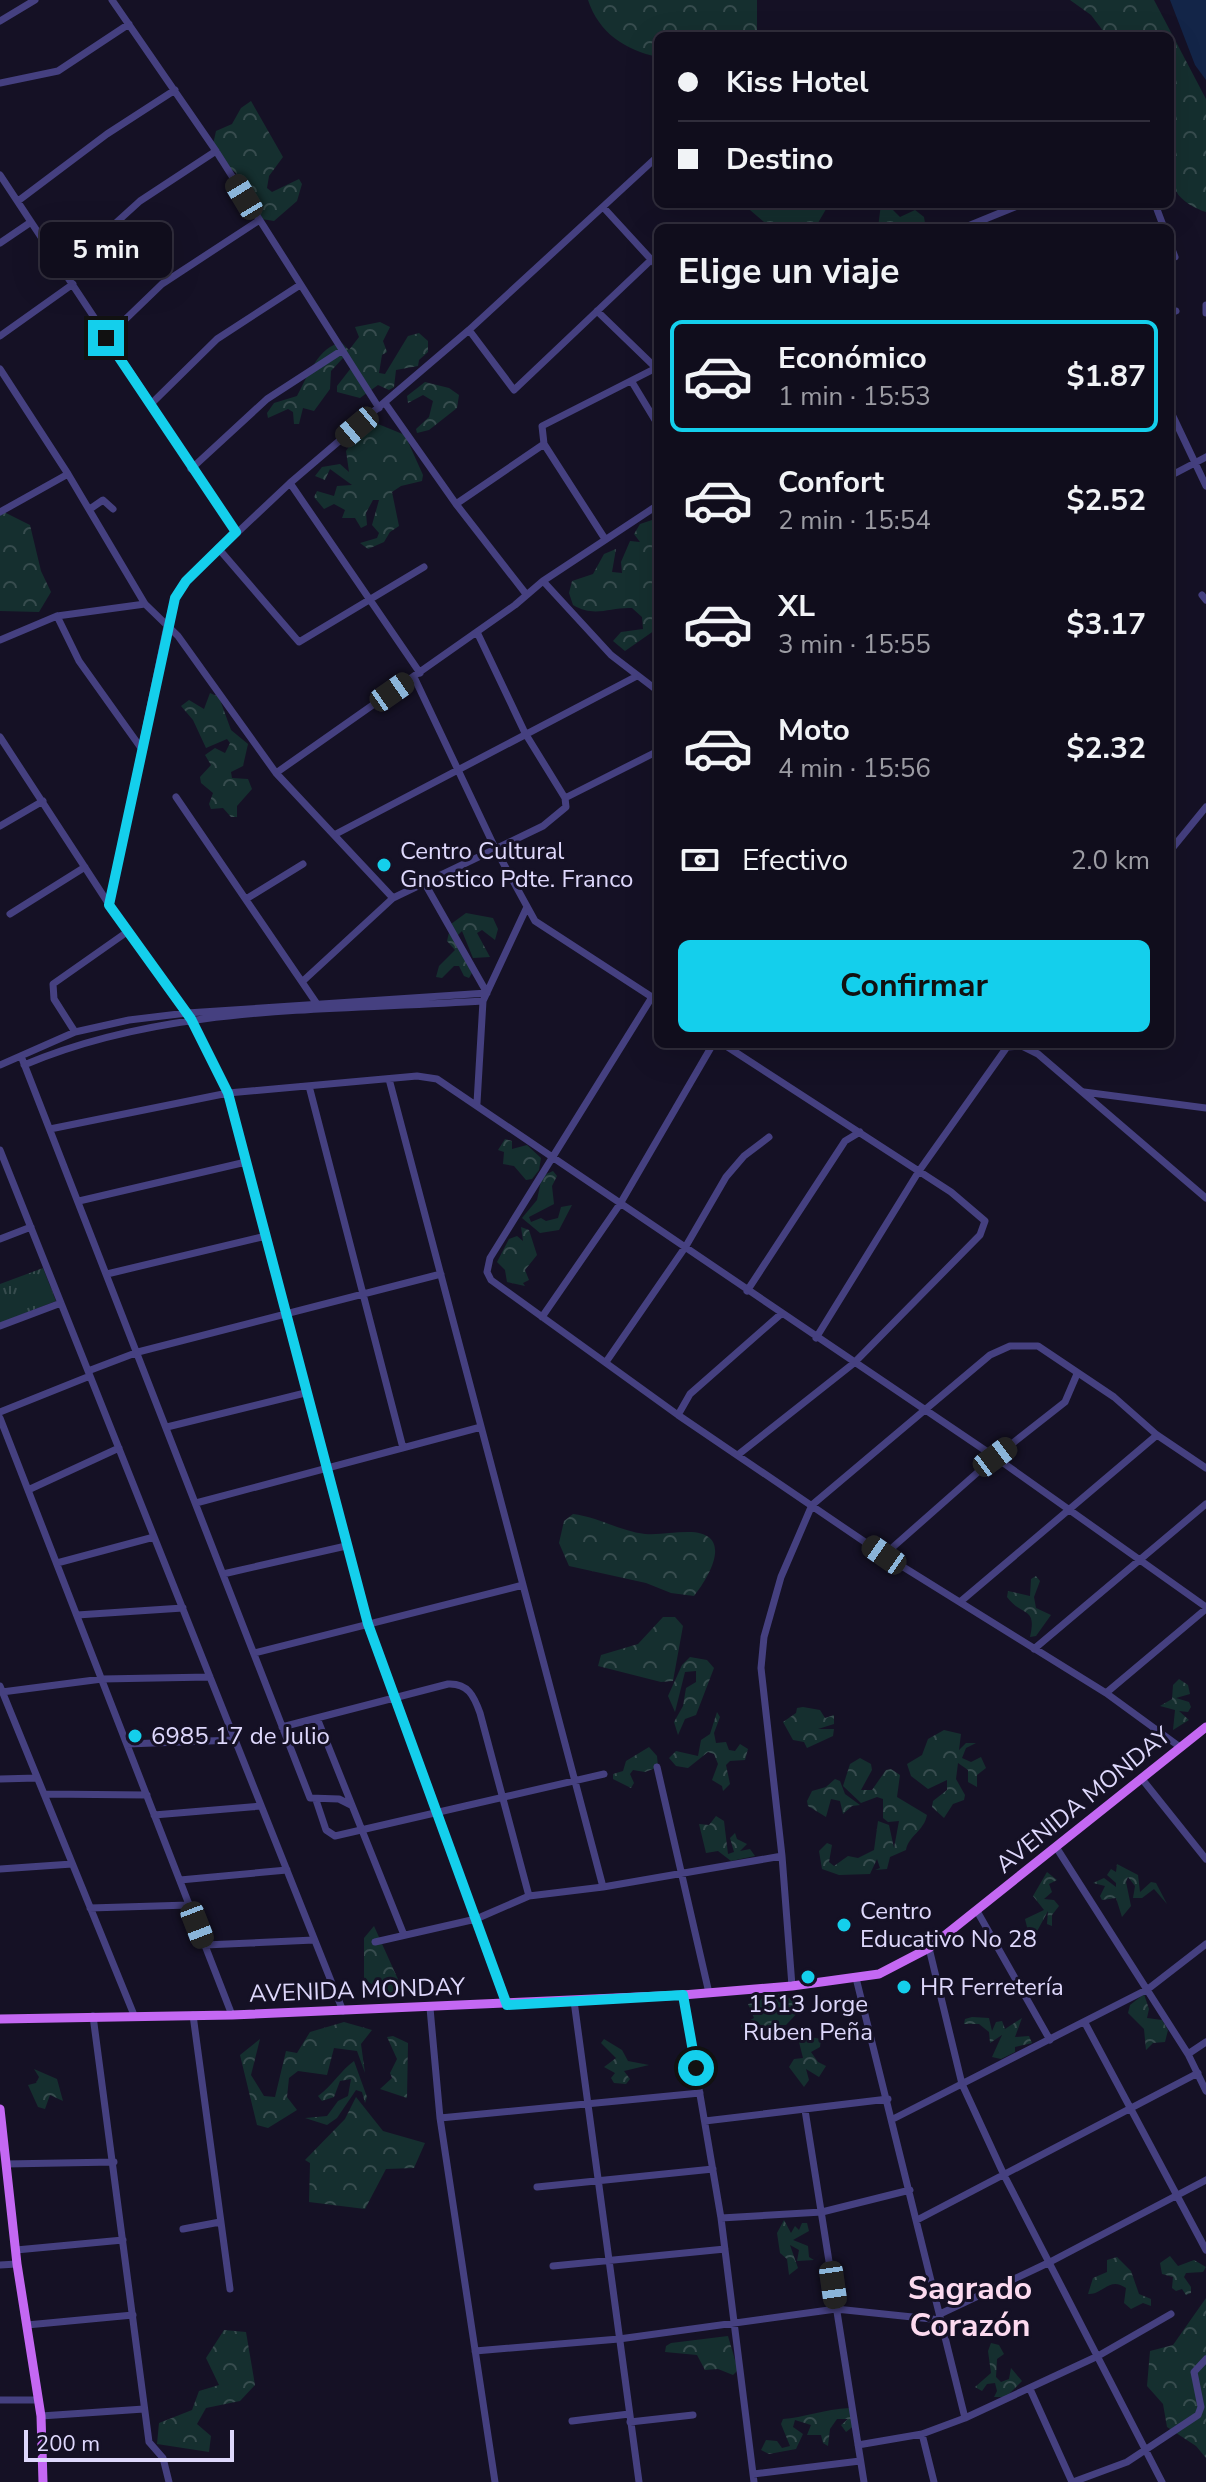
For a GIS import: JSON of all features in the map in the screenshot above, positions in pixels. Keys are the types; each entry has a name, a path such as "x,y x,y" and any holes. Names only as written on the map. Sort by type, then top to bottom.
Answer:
{"main road":[{"name":"AVENIDA MONDAY","path":"0,2019 232,2015 507,2005 709,1993 879,1974 929,1948 1206,1727"},
{"path":"0,2109 17,2264 41,2416 43,2482"}],"street":[{"path":"0,21 35,0"},
{"path":"112,0 216,151 341,351 526,594"},
{"path":"0,83 58,71 129,24"},
{"path":"18,201 107,134 175,90"},
{"path":"64,270 140,201 216,151"},
{"path":"109,905 175,598 218,548 469,330 654,160"},
{"path":"0,175 191,469 236,532"},
{"path":"603,207 654,263"},
{"path":"976,224 1013,208"},
{"path":"106,338 162,284 258,221"},
{"path":"0,243 31,222"},
{"path":"469,330 514,390 651,260"},
{"path":"0,336 73,284"},
{"path":"151,404 217,339 300,285"},
{"path":"1206,305 1206,313"},
{"path":"597,311 654,364"},
{"path":"191,469 267,399 341,351"},
{"path":"0,369 90,509 145,604 167,626 276,773 393,898"},
{"path":"605,539 544,444 542,426 654,369"},
{"path":"632,382 654,418"},
{"path":"1174,419 1206,486"},
{"path":"456,504 544,444"},
{"path":"1174,474 1206,457"},
{"path":"0,512 68,474"},
{"path":"290,483 373,601 417,675 458,770 526,909 549,933 654,998"},
{"path":"90,509 103,500 113,509"},
{"path":"276,773 477,632 543,581 654,508"},
{"path":"218,548 299,642 373,601 424,567"},
{"path":"543,581 611,655 654,688"},
{"path":"0,640 57,616 145,604"},
{"path":"57,616 79,661 141,748"},
{"path":"303,981 393,898 543,826 564,811 565,798 525,733 477,632"},
{"path":"334,835 637,676"},
{"path":"0,738 127,932 189,1016 228,1093 368,1624 507,2005"},
{"path":"565,798 654,753"},
{"path":"176,797 317,1004"},
{"path":"0,826 43,801"},
{"path":"1174,846 1206,807"},
{"path":"246,899 303,864"},
{"path":"10,914 85,867"},
{"path":"424,882 487,993"},
{"path":"477,1103 483,1001 526,909"},
{"path":"75,1032 54,999 53,984 127,932"},
{"path":"0,1065 75,1032 189,1016 487,993"},
{"path":"24,1065 90,1039 189,1016 483,1001"},
{"path":"654,1001 490,1258 487,1272 500,1287 678,1415 884,1555 1106,1693 1180,1747"},
{"path":"542,1317 620,1204 711,1048"},
{"path":"729,1048 982,1215 985,1227 854,1363 739,1454"},
{"path":"816,1338 919,1171 1006,1048"},
{"path":"1029,1048 1206,1198"},
{"path":"21,1056 310,1798 333,1798 351,1805"},
{"path":"50,1129 228,1093 417,1076 437,1079 477,1103 553,1159 995,1457 1206,1608 1106,1693"},
{"path":"389,1079 603,1887"},
{"path":"309,1086 403,1448"},
{"path":"1082,1092 1206,1108"},
{"path":"747,1291 845,1141 860,1132"},
{"path":"606,1362 686,1246 726,1177 744,1156 769,1137"},
{"path":"0,1152 343,2011"},
{"path":"79,1201 246,1162"},
{"path":"1196,1190 1206,1184"},
{"path":"0,1239 31,1227"},
{"path":"107,1274 266,1236"},
{"path":"232,2015 0,1415 138,1352 441,1274"},
{"path":"0,1326 61,1303"},
{"path":"678,1415 690,1394 781,1314"},
{"path":"792,1986 782,1856 761,1668 764,1637 781,1577 812,1505 990,1355 1010,1346 1038,1346 1114,1397 1157,1435 1206,1468"},
{"path":"884,1555 995,1457 1065,1402 1077,1374"},
{"path":"167,1427 305,1393"},
{"path":"196,1503 481,1427"},
{"path":"960,1602 1157,1435"},
{"path":"28,1490 119,1448"},
{"path":"1034,1649 1206,1504"},
{"path":"57,1563 154,1537"},
{"path":"223,1574 346,1546"},
{"path":"254,1653 523,1585"},
{"path":"77,1615 183,1608"},
{"path":"134,2015 1,1689 102,1679 210,1677"},
{"path":"282,1727 448,1684 466,1688 474,1695 480,1713 529,1896"},
{"path":"317,1718 404,1935"},
{"path":"127,1744 235,1740"},
{"path":"657,1767 709,1993"},
{"path":"316,1800 330,1835 604,1774"},
{"path":"0,1779 37,1778"},
{"path":"1142,1779 1206,1859"},
{"path":"44,1794 147,1795"},
{"path":"154,1815 261,1806"},
{"path":"1056,1847 1188,2054 1206,2091"},
{"path":"375,1942 476,1919 529,1896 603,1887 782,1856"},
{"path":"0,1869 72,1864"},
{"path":"180,1880 287,1870"},
{"path":"90,1908 189,1905"},
{"path":"977,1911 1050,2040"},
{"path":"205,1945 314,1940"},
{"path":"893,2119 1148,1989 1206,1944"},
{"path":"929,1948 962,2084 1004,2175 1162,2482"},
{"path":"856,1978 965,2418"},
{"path":"683,1995 721,2218 754,2478 860,2461"},
{"path":"574,2001 639,2482"},
{"path":"430,2008 440,2118 495,2482"},
{"path":"193,2015 230,2289"},
{"path":"93,2016 149,2442 163,2458 169,2482"},
{"path":"1085,2023 1206,2250"},
{"path":"1188,2054 1206,2042"},
{"path":"917,2220 1198,2073"},
{"path":"440,2118 700,2093"},
{"path":"705,2121 888,2099"},
{"path":"805,2110 864,2482"},
{"path":"6,2164 114,2162"},
{"path":"537,2187 713,2169"},
{"path":"475,2351 619,2339 836,2309 940,2317 1206,2180"},
{"path":"721,2218 822,2212 910,2190"},
{"path":"183,2229 220,2222"},
{"path":"16,2250 123,2240"},
{"path":"553,2266 725,2249"},
{"path":"0,2265 17,2264"},
{"path":"858,2445 922,2434 965,2418 1098,2356 1171,2314"},
{"path":"27,2325 133,2315"},
{"path":"1030,2389 1073,2482 1127,2462 1201,2412 1194,2372 1206,2359"},
{"path":"0,2400 39,2400"},
{"path":"41,2416 144,2409"},
{"path":"572,2421 693,2415"},
{"path":"922,2434 934,2482"}],"green space":[{"path":"588,0 757,0 757,32 654,32 654,56 624,45 606,31"},
{"path":"1070,0 1154,0 1171,32 1104,32 1091,15"},
{"path":"1174,38 1206,99 1206,212 1193,207 1176,191"},
{"path":"251,101 283,157 269,176 267,188 272,192 299,179 302,184 297,201 274,221 262,219 236,173 218,161 212,149 216,131 232,124 241,108"},
{"path":"748,208 827,208 817,224 766,224"},
{"path":"880,208 891,208 900,217 915,210 924,217 925,223 924,224 878,224"},
{"path":"380,322 390,327 383,341 387,352 382,355 379,373 385,374 408,336 419,333 428,341 428,352 419,360 418,366 396,370 394,387 389,390 378,385 360,398 337,392 337,386 351,368 349,358 343,358 331,371 330,389 314,411 303,408 299,424 294,424 293,412 288,409 268,418 267,413 274,403 297,396 314,364 327,349 342,343 349,350 359,337 355,327"},
{"path":"425,382 449,388 459,395 457,408 429,430 417,433 416,429 429,417 433,401 423,395 408,403 407,396"},
{"path":"378,424 405,435 423,475 422,481 401,486 392,492 399,526 390,532 384,542 368,549 360,543 377,538 379,533 372,525 379,500 373,500 366,513 367,525 361,528 355,518 342,518 345,510 334,504 324,509 314,497 317,491 334,496 337,486 352,485 330,469 325,480 315,476 322,467 340,464 349,472 346,451 356,436"},
{"path":"0,510 30,525 41,571 51,592 39,612 0,611"},
{"path":"654,519 654,631 625,651 613,641 621,632 643,629 642,617 632,608 581,609 573,605 569,593 572,581 593,574 604,554 616,549 612,572 622,573 621,562 630,541 640,542 634,534 640,524"},
{"path":"210,693 219,697 231,730 248,744 243,766 231,772 232,778 248,779 252,789 237,806 237,817 231,817 223,808 211,809 209,804 213,793 201,783 200,777 211,765 205,755 215,748 225,753 230,743 227,739 206,748 193,720 181,706 189,700 204,709"},
{"path":"466,913 493,918 498,929 495,940 482,930 477,933 490,957 473,958 462,931 458,935 459,946 472,973 469,978 464,976 459,966 454,966 442,978 436,977 439,966 455,950 447,941 451,924"},
{"path":"505,1139 512,1141 512,1149 527,1145 541,1158 539,1170 532,1179 526,1180 514,1166 503,1164 504,1152 498,1150"},
{"path":"553,1171 557,1176 552,1186 554,1204 529,1217 531,1222 541,1218 546,1221 558,1218 561,1207 572,1205 559,1230 540,1233 522,1218 537,1200 542,1176"},
{"path":"521,1227 529,1230 537,1255 525,1270 529,1280 523,1283 525,1286 507,1282 505,1270 497,1262 509,1239 517,1236 523,1241"},
{"path":"43,1268 56,1301 0,1323 0,1284"},
{"path":"573,1514 645,1534 702,1534 711,1539 715,1547 712,1567 694,1596 671,1593 646,1583 569,1566 559,1543 564,1521"},
{"path":"1036,1576 1040,1581 1034,1597 1036,1608 1051,1615 1036,1636 1030,1637 1030,1616 1007,1597 1008,1591 1030,1596 1031,1579"},
{"path":"663,1617 675,1617 683,1626 673,1681 661,1682 598,1666 601,1655 638,1644"},
{"path":"690,1657 707,1660 714,1668 696,1715 685,1719 678,1735 674,1722 683,1706 686,1688 696,1682 696,1671 685,1672 675,1712 668,1696 682,1665"},
{"path":"1179,1679 1188,1685 1190,1694 1176,1698 1189,1702 1191,1707 1188,1712 1179,1711 1189,1720 1173,1730 1175,1710 1160,1706 1172,1699 1173,1685"},
{"path":"797,1708 820,1710 825,1718 834,1715 834,1724 818,1729 834,1729 833,1736 807,1748 804,1742 793,1740 783,1722 796,1713"},
{"path":"717,1712 720,1717 714,1733 716,1743 726,1742 729,1750 735,1751 740,1744 748,1749 745,1760 730,1761 726,1765 730,1784 723,1791 722,1786 712,1780 718,1764 714,1754 708,1752 688,1768 676,1766 669,1758 676,1751 698,1756 701,1740 710,1734"},
{"path":"944,1730 961,1734 959,1750 966,1743 976,1743 966,1748 962,1758 971,1762 981,1757 986,1768 977,1775 977,1787 968,1782 968,1770 958,1763 956,1779 965,1795 964,1800 953,1804 944,1818 932,1807 933,1801 947,1790 947,1780 928,1789 911,1776 907,1764 922,1755 928,1739"},
{"path":"649,1747 657,1756 658,1767 645,1772 633,1770 630,1774 634,1783 631,1788 613,1779 613,1774 623,1771 626,1761"},
{"path":"860,1758 871,1764 872,1770 861,1790 872,1790 886,1770 891,1769 900,1775 897,1797 927,1815 906,1850 890,1857 887,1869 875,1870 880,1868 877,1859 870,1874 839,1875 822,1869 819,1851 827,1843 832,1845 829,1862 834,1866 848,1856 858,1858 874,1850 878,1821 889,1825 894,1848 899,1821 888,1822 883,1818 883,1799 877,1797 861,1803 843,1786 850,1764"},
{"path":"835,1779 840,1781 845,1794 860,1805 852,1806 843,1814 840,1801 831,1799 826,1817 808,1806 807,1801 812,1791 826,1787"},
{"path":"716,1816 724,1821 728,1854 734,1852 730,1838 735,1833 737,1839 747,1844 740,1851 750,1849 755,1856 731,1861 718,1851 706,1853 699,1824 709,1825"},
{"path":"1117,1864 1138,1875 1140,1892 1151,1882 1156,1883 1167,1904 1154,1889 1142,1898 1133,1898 1135,1886 1128,1877 1126,1882 1131,1906 1122,1917 1116,1898 1102,1900 1100,1896 1105,1886 1093,1883 1104,1878 1116,1887 1107,1875 1111,1869 1116,1872"},
{"path":"1047,1872 1057,1880 1049,1884 1052,1892 1044,1899 1054,1900 1059,1906 1052,1915 1052,1926 1047,1924 1048,1911 1035,1935 1029,1935 1025,1919 1044,1910 1033,1896"},
{"path":"374,1926 401,1986 388,1995 364,1979 364,1938"},
{"path":"766,1993 777,1999 778,1994 795,2000 801,2009 786,2025 762,2026 750,2037 744,2036 741,2025 754,2018 748,2004 759,2002"},
{"path":"1144,1994 1149,2009 1147,2018 1162,2020 1168,2030 1165,2042 1153,2043 1146,2050 1144,2029 1128,2013 1130,2005"},
{"path":"989,2018 992,2031 996,2022 1002,2021 1005,2029 1022,2018 1015,2037 1029,2036 1032,2043 1015,2047 1015,2052 1001,2059 992,2057 1002,2035 990,2043 989,2032 979,2024 964,2024 965,2019"},
{"path":"344,2022 372,2030 361,2044 365,2073 357,2051 334,2048 327,2075 298,2071 289,2078 287,2097 297,2110 268,2128 257,2125 240,2055 260,2039 251,2075 264,2096 275,2097 286,2051 297,2053 310,2032"},
{"path":"393,2036 408,2043 407,2098 380,2089 392,2078 390,2073 397,2059 387,2037"},
{"path":"805,2036 821,2039 820,2047 811,2052 818,2062 826,2066 819,2077 806,2069 809,2080 804,2087 789,2067 794,2059 803,2058 799,2042"},
{"path":"604,2039 622,2050 628,2061 649,2065 624,2071 630,2079 626,2084 614,2083 611,2078 615,2073 604,2067 616,2058 601,2043"},
{"path":"354,2061 367,2097 365,2103 362,2092 356,2090 337,2118 327,2125 305,2118 327,2116 338,2101 348,2096 351,2079 340,2081 334,2097 322,2101 318,2096"},
{"path":"34,2069 57,2079 63,2101 50,2095 45,2109 38,2107 28,2085 36,2083 39,2077"},
{"path":"356,2097 383,2131 425,2143 414,2168 386,2169 365,2209 309,2202 310,2163 305,2160 345,2119"},
{"path":"784,2220 791,2233 795,2226 799,2230 802,2223 807,2223 809,2231 793,2240 808,2246 809,2257 814,2260 797,2261 799,2250 790,2245 798,2268 789,2275 787,2259 780,2253 777,2233"},
{"path":"1170,2256 1178,2266 1194,2260 1206,2267 1203,2272 1186,2273 1184,2277 1191,2287 1191,2293 1186,2295 1182,2289 1176,2291 1172,2288 1173,2277 1162,2274 1160,2263"},
{"path":"1117,2257 1131,2271 1139,2294 1151,2299 1151,2306 1143,2303 1131,2309 1124,2303 1126,2288 1115,2284 1088,2294 1093,2278 1107,2272 1107,2260"},
{"path":"1206,2298 1206,2458 1196,2446 1167,2427 1163,2404 1147,2386 1150,2351 1173,2345"},
{"path":"224,2330 246,2332 255,2385 240,2401 206,2408 197,2424 211,2436 209,2452 157,2444 159,2423 192,2410 199,2391 219,2385 206,2358"},
{"path":"728,2336 738,2370 733,2375 718,2369 705,2370 697,2355 665,2352 666,2346 671,2343"},
{"path":"991,2343 999,2345 1004,2354 997,2359 996,2377 1001,2382 1009,2379 1011,2368 1022,2381 1006,2397 994,2397 997,2391 995,2383 987,2384 982,2391 975,2387 991,2373 988,2351"},
{"path":"850,2408 855,2425 846,2432 841,2425 848,2419 837,2419 830,2429 828,2446 823,2443 821,2435 807,2435 811,2425 795,2420 793,2427 803,2434 796,2449 769,2454 761,2450 766,2440 777,2441 782,2448 790,2446 781,2424 783,2419"}],"water":[{"path":"1170,0 1206,0 1206,80 1195,65"}],"place":[{"name":"Centro Cultural Gnostico Pdte. Franco","path":"384,865"},
{"name":"6985 17 de Julio","path":"135,1736"},
{"name":"Centro Educativo No 28","path":"844,1925"},
{"name":"1513 Jorge Ruben Peña","path":"808,1977"},
{"name":"HR Ferretería","path":"904,1987"}],"district":[{"name":"Sagrado Corazón","path":"970,2306"}],"route":[{"path":"106,338 236,532 186,581 175,598 109,905 191,1019 228,1093 368,1624 507,2005 683,1995 696,2068"}]}
